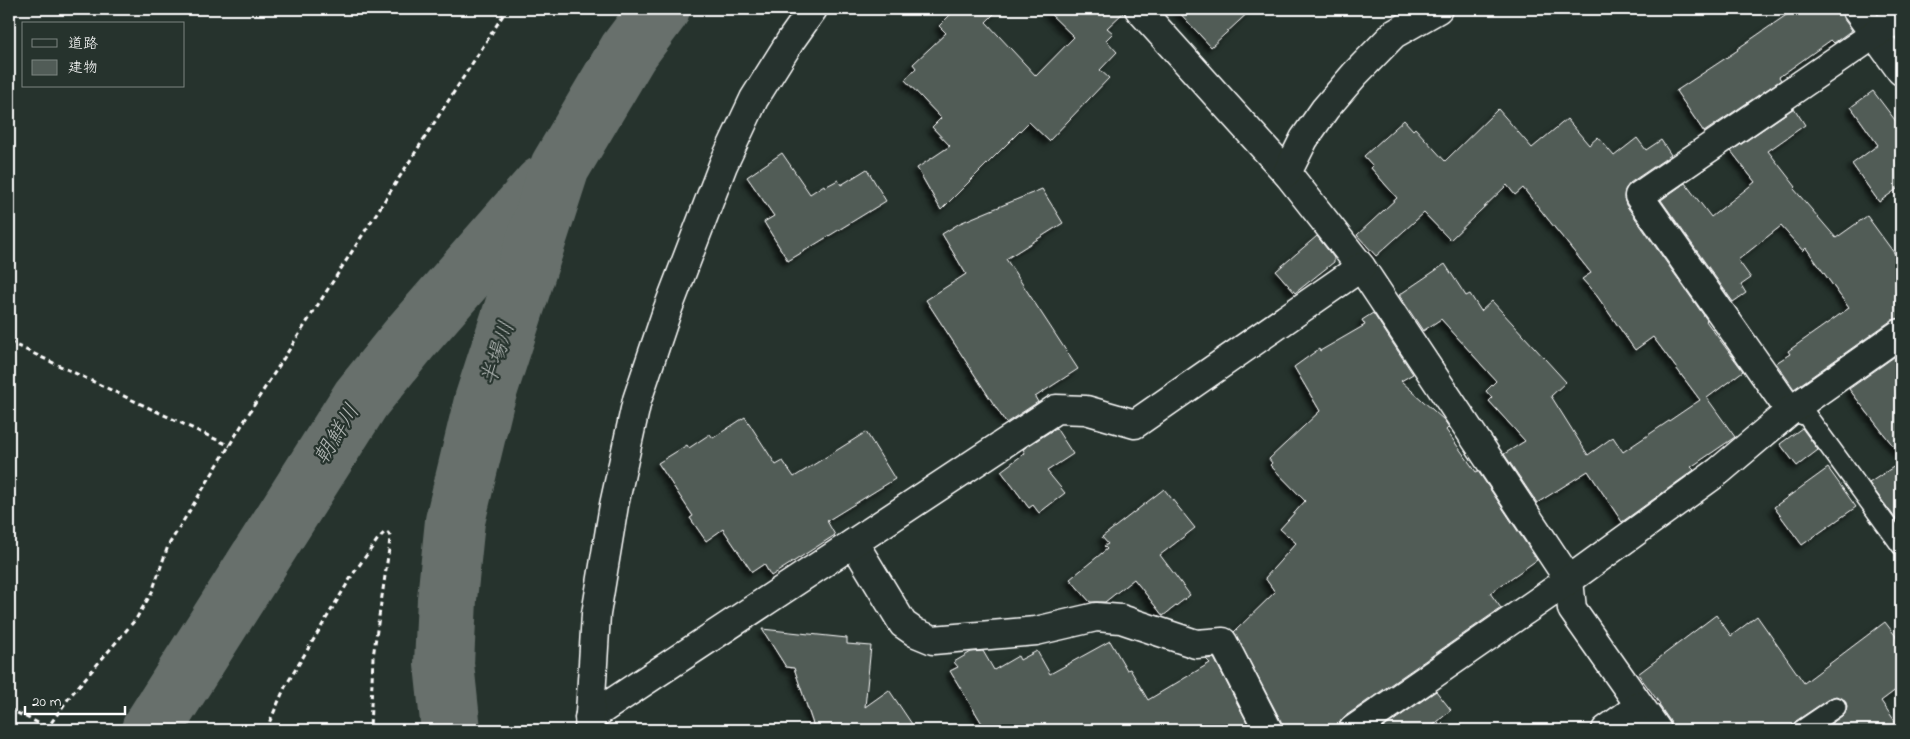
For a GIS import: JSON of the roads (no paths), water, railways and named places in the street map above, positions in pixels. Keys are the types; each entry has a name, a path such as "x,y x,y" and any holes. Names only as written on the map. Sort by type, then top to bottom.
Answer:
{"street":[{"path":"589,724 596,614 614,505 637,400 667,311 723,165 754,99 813,9"},
{"path":"1140,9 1287,173 1361,267 1454,404 1569,580 1572,609 1656,730"},
{"path":"1287,173 1304,139 1325,109 1355,74 1394,34 1438,9"},
{"path":"1856,9 1901,71"},
{"path":"1790,412 1639,196 1901,16"},
{"path":"589,724 854,542 1056,408 1086,410 1135,424 1361,267"},
{"path":"1353,730 1569,580 1719,471 1790,412 1901,333"},
{"path":"854,542 903,624 916,633 934,640 1036,631 1096,617 1121,619 1196,644 1223,642 1268,730"},
{"path":"1606,730 1640,706"}],"lane":[{"path":"1790,412 1807,416 1901,545"},
{"path":"1802,730 1836,707"}],"waterway":[{"name":"半場川","path":"451,730 444,664 447,599 455,521 484,401 560,167 628,52 660,9"},
{"name":"朝鮮川","path":"151,730 361,399 411,337 543,186"}]}
